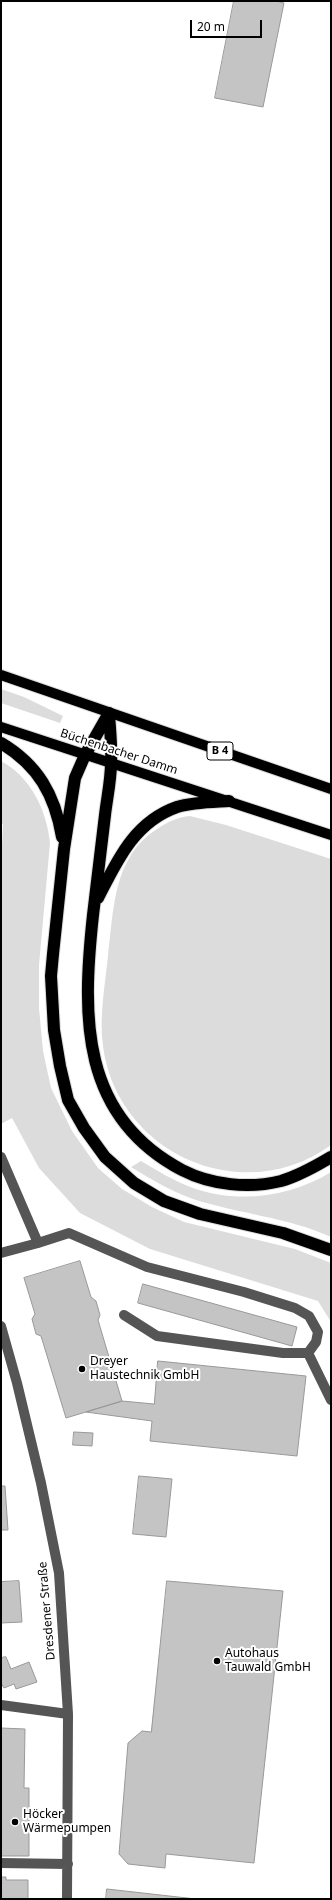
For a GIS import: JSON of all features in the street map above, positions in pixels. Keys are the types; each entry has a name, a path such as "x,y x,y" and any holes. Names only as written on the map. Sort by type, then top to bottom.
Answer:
{"highway":[{"path":"109,713 84,755 75,778 64,849 52,954 54,1030 68,1100 84,1128 105,1157 134,1183 164,1201 200,1214 283,1233 331,1250"},
{"path":"109,713 111,763 88,969 88,1010 92,1053 106,1092 115,1109 138,1137 158,1157 198,1178 243,1185 281,1181 331,1157"},
{"path":"1,743 15,751 31,767 47,789 58,815 64,849"},
{"path":"94,905 128,842 146,823 176,807 229,801"}],"main road":[{"path":"1,676 109,713"},
{"name":"B 4","path":"109,713 331,789"},
{"name":"Büchenbacher Damm","path":"1,727 331,834"}],"street":[{"path":"1,1157 38,1243"},
{"path":"1,1253 69,1233 147,1267 244,1292 295,1308 310,1316 318,1332 316,1342 308,1353"},
{"path":"124,1314 157,1336 284,1352 308,1353"},
{"name":"Dresdener Straße","path":"1,1326 17,1383 41,1482 59,1573 68,1714 67,1899"},
{"path":"308,1353 331,1400"},
{"path":"1,1705 68,1714"},
{"path":"1,1863 68,1864"}],"shaded area":[{"path":"1,689 24,697 63,716 60,723 1,703"},
{"path":"1,761 21,776 36,796 48,831 50,843 39,965 39,1008 43,1051 51,1088 72,1131 98,1168 122,1189 152,1207 184,1222 295,1249 331,1263 331,1322 318,1301 150,1249 80,1213 39,1168 12,1118 1,1124 1,865 3,824 1,823"},
{"path":"190,816 226,825 331,859 331,1145 306,1160 280,1169 251,1172 222,1170 199,1164 178,1155 159,1143 142,1128 128,1110 116,1090 108,1069 103,1046 102,1012 112,920 118,885 132,854 143,841 157,829 169,822 181,817"},
{"path":"141,1161 166,1176 193,1188 228,1196 246,1197 282,1192 315,1181 331,1172 331,1237 314,1230 280,1220 210,1204 185,1196 131,1167"}],"building":[{"path":"234,1 276,1 284,3 263,107 215,98"},
{"name":"Dreyer Haustechnik GmbH","path":"80,1261 91,1297 96,1301 100,1315 98,1320 122,1401 66,1418 41,1336 36,1334 32,1319 35,1314 24,1278"},
{"path":"143,1284 297,1327 292,1346 138,1303"},
{"path":"158,1361 306,1376 297,1456 150,1441 152,1421 86,1412 122,1401 154,1404"},
{"path":"74,1432 93,1433 92,1446 73,1445"},
{"path":"139,1476 172,1479 166,1537 133,1534"},
{"path":"1,1486 5,1486 8,1530 1,1530"},
{"path":"19,1581 22,1622 1,1623 1,1582"},
{"name":"Autohaus Tauwald GmbH","path":"167,1581 283,1591 254,1863 166,1854 165,1868 128,1864 119,1854 128,1743 142,1731 151,1732"},
{"path":"6,1657 11,1669 29,1662 37,1682 16,1689 14,1684 4,1688 1,1683 1,1658"},
{"name":"Höcker Wärmepumpen","path":"1,1728 25,1729 24,1788 29,1788 29,1856 1,1856"},
{"path":"1,1877 6,1877 6,1880 28,1880 28,1899 1,1899"},
{"path":"107,1889 196,1899 106,1899"}],"place":[{"name":"Dreyer Haustechnik GmbH","path":"82,1369"},
{"name":"Autohaus Tauwald GmbH","path":"217,1661"},
{"name":"Höcker Wärmepumpen","path":"15,1822"}]}
